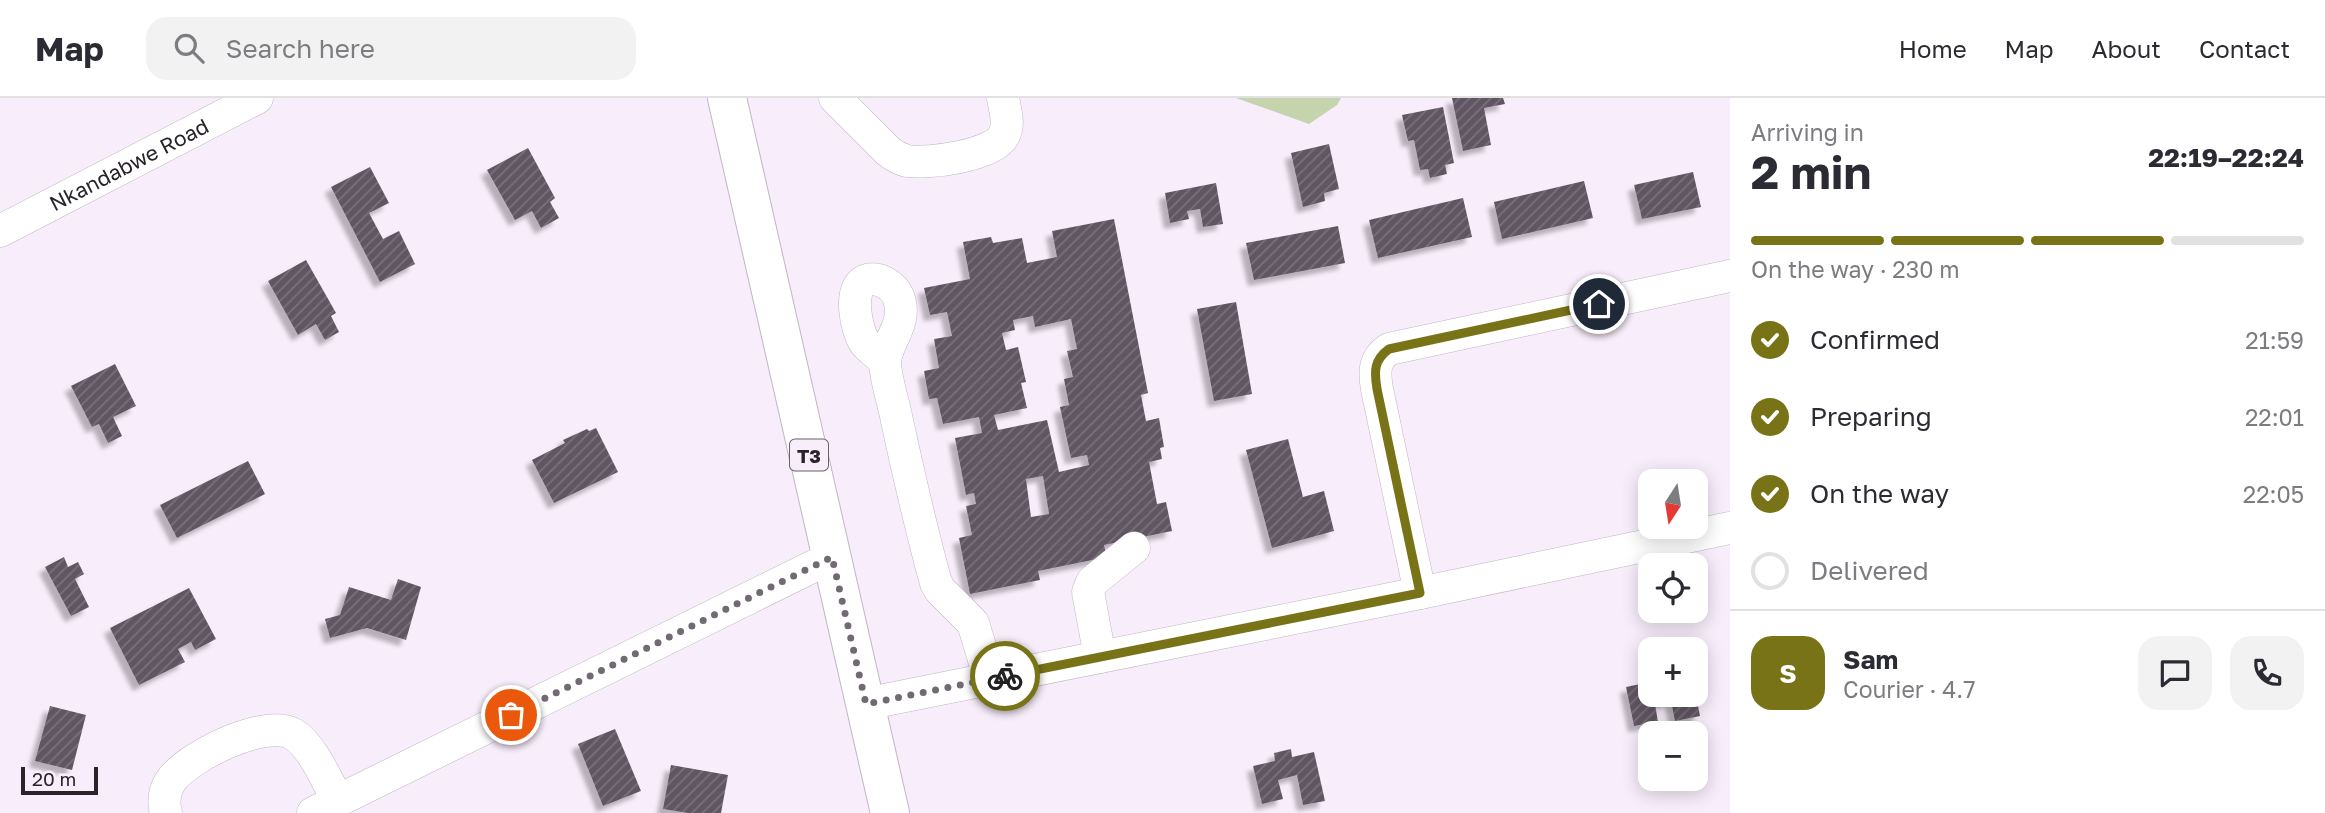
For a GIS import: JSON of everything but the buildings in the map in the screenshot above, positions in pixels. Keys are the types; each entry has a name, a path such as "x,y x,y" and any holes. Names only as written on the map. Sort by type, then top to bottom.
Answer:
{"highway":[{"name":"T3","path":"728,98 890,813"}],"street":[{"name":"Nkandabwe Road","path":"0,231 257,98"},
{"path":"835,98 888,152 909,161 954,158 988,149 998,143 1004,136 1007,124 1003,98"},
{"path":"1420,593 1377,389 1376,363 1381,354 1389,349 1730,276"},
{"path":"885,361 914,504 936,583 973,623 989,679"},
{"path":"866,704 1730,528"},
{"path":"1100,657 1088,592 1092,582 1134,548"},
{"path":"166,813 165,792 171,780 198,758 260,730 275,729 291,733 304,743 325,807 832,557"}],"green space":[{"path":"1236,98 1341,98 1337,105 1309,124"}],"way so far":[{"path":"511,715 832,557 866,704 1005,676"}],"route":[{"path":"1005,676 1420,593 1377,389 1376,363 1381,354 1389,349 1599,304"}]}
